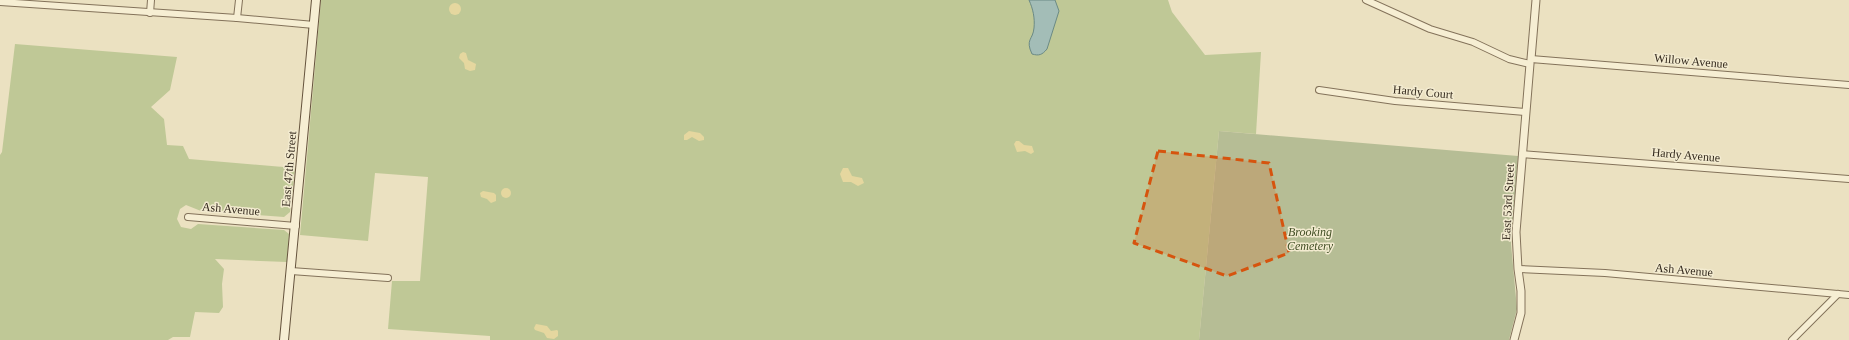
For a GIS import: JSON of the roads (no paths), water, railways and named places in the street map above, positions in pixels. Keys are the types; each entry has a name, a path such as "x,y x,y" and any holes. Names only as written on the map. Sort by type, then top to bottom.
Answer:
{"main road":[{"name":"East 47th Street","path":"284,340 296,226 316,0"}],"street":[{"path":"150,13 151,0"},
{"path":"237,18 239,0"},
{"name":"Willow Avenue","path":"1366,0 1430,28 1473,42 1509,59 1530,62 1849,85"},
{"name":"East 53rd Street","path":"1514,340 1521,313 1521,291 1516,232 1525,112 1536,0"},
{"path":"0,2 63,3 150,13 237,18 314,25"},
{"name":"Hardy Court","path":"1319,90 1396,101 1525,112"},
{"name":"Hardy Avenue","path":"1522,154 1849,179"},
{"name":"Ash Avenue","path":"188,217 296,226"},
{"name":"Ash Avenue","path":"1518,269 1604,273 1849,295"},
{"path":"291,271 388,278"},
{"path":"1792,340 1838,294"}],"water":[{"path":"1029,0 1055,0 1059,11 1047,49 1039,55 1032,54 1029,45 1034,24 1032,7"}],"park label":[{"name":"Brooking Cemetery","path":"1310,239"}]}
